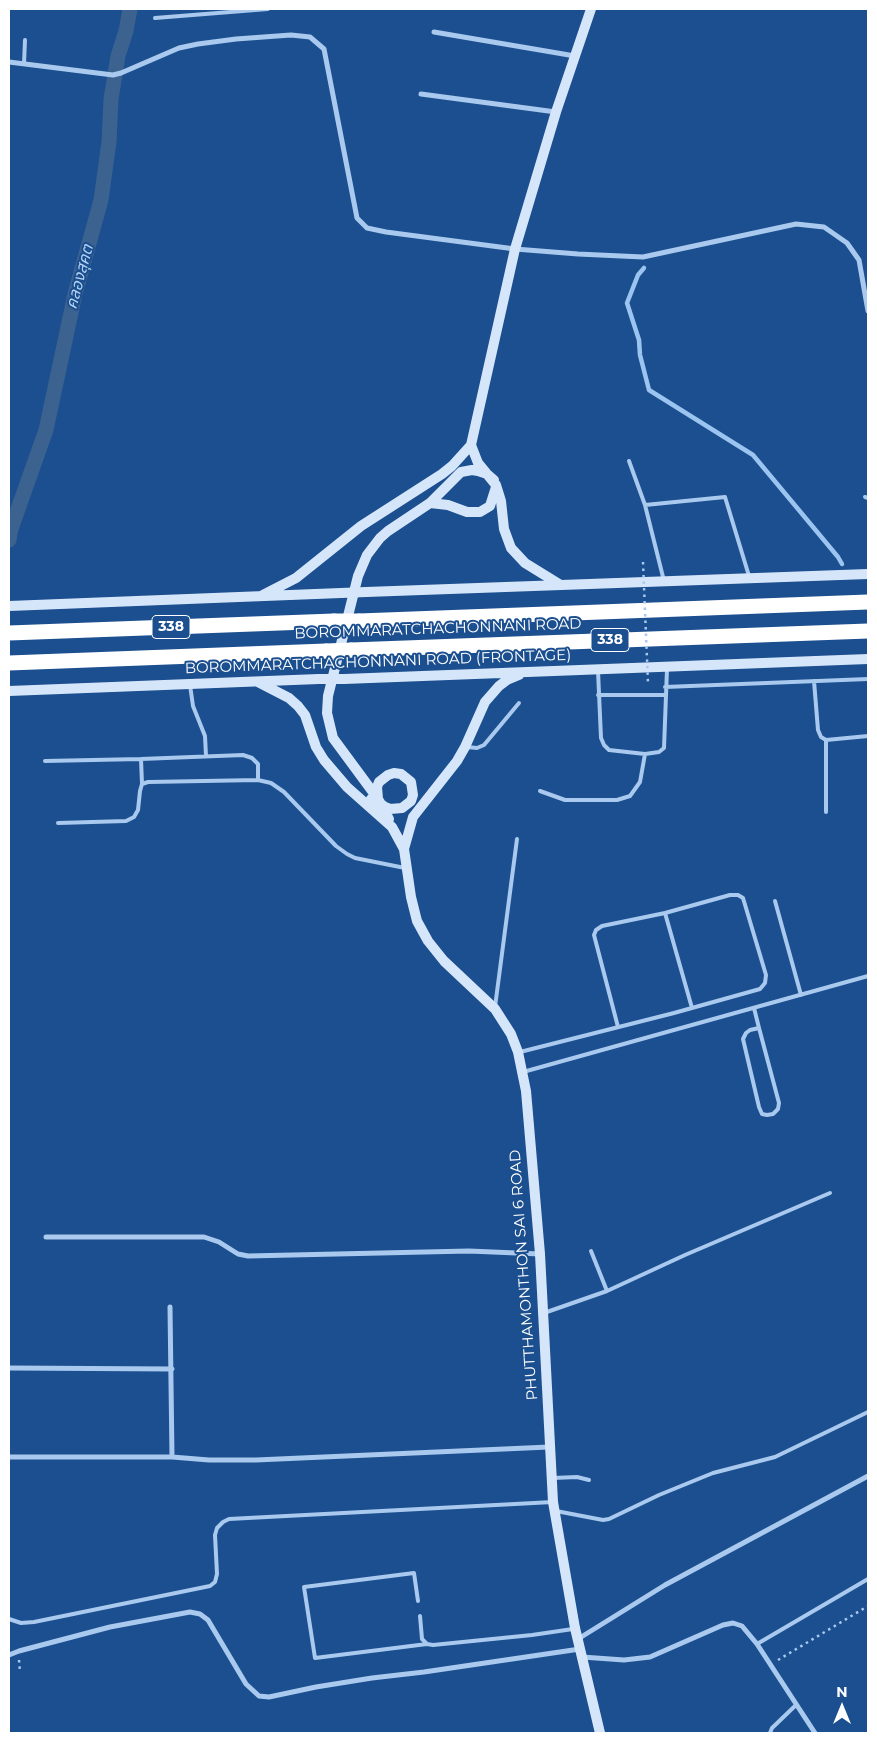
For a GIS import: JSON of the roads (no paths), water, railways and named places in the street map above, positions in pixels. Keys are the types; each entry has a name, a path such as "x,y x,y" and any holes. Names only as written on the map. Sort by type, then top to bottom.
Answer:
{"highway":[{"name":"BOROMMARATCHACHONNANI ROAD","path":"9,633 868,602"},
{"name":"BOROMMARATCHACHONNANI ROAD","path":"9,662 868,631"}],"street":[{"path":"261,596 296,578 361,526 442,474 471,445 516,249 556,112 591,9"},
{"path":"434,32 575,56"},
{"path":"9,62 105,75 121,73 179,48 198,44 291,35 310,37 324,49 357,218 367,228 516,249 585,255 643,257 796,224 824,227 847,243 858,260 868,311"},
{"path":"421,94 556,112"},
{"path":"471,445 478,464 495,482 501,501 504,529 511,548 525,563 560,585"},
{"path":"442,474 464,465 476,466 484,470"},
{"path":"430,503 448,505 467,512 480,512 490,506 495,495 495,482 487,474 478,471 461,472 430,503 388,531 372,547 358,576 328,696 327,713 333,738 379,801 390,810 396,810 407,805 411,800 432,790"},
{"name":"338","path":"11,606 868,574"},
{"name":"BOROMMARATCHACHONNANI ROAD (FRONTAGE)","path":"9,692 868,660"},
{"name":"PHUTTHAMONTHON SAI 6 ROAD","path":"404,849 414,816 465,747 485,702 492,692 507,680 526,672"},
{"name":"PHUTTHAMONTHON SAI 6 ROAD","path":"258,682 289,698 298,706 304,715 316,747 324,760 347,787 392,827 404,849 411,897 417,921 428,941 444,961 495,1009 518,1052 526,1091 540,1254 550,1478 553,1506 575,1628 600,1733"},
{"path":"392,827 376,793 379,782 388,774 401,774 410,782 413,788 411,800"},
{"path":"347,787 379,801"},
{"path":"46,1237 204,1236 219,1242 238,1254 248,1256 470,1251 540,1254"},
{"path":"170,1307 172,1457"},
{"path":"9,1368 172,1369"},
{"path":"9,1457 172,1457 209,1460 256,1460 549,1447"},
{"path":"580,1648 666,1585 868,1476"},
{"path":"9,1655 110,1627 190,1612 200,1614 208,1620 246,1684 259,1696 269,1697 372,1678 434,1671 580,1648 624,1660 650,1656 723,1624 733,1623 742,1626 757,1644 815,1733"}],"lane":[{"path":"154,18 268,9"},
{"path":"24,64 25,40"},
{"path":"629,461 645,505 664,581"},
{"path":"645,505 725,498 750,578"},
{"path":"598,669 601,738 604,746 608,750 645,754 659,752 664,748 667,667"},
{"path":"665,687 868,679"},
{"path":"814,681 818,730 822,737 826,740 868,736"},
{"path":"190,684 193,706 205,736 206,756"},
{"path":"598,696 665,695"},
{"path":"465,747 477,748 484,746 520,704"},
{"path":"826,740 826,812"},
{"path":"540,791 565,800 617,800 630,796 640,782 645,754"},
{"path":"45,762 243,755 252,758 258,764 258,780"},
{"path":"58,823 126,821 134,817 138,810 142,784 141,759"},
{"path":"142,784 148,782 258,780 271,783 284,792 336,846 347,854 355,858 407,868"},
{"path":"495,1009 517,839"},
{"path":"518,1052 618,1027 692,1008 760,989 766,984 766,975 743,898 738,895 730,895 665,913 602,926 596,930 594,935 618,1027"},
{"path":"775,901 800,995"},
{"path":"665,913 692,1008"},
{"path":"523,1072 868,976"},
{"path":"754,1008 779,1103 778,1109 774,1114 767,1116 762,1114 758,1107 743,1039 750,1030 759,1028"},
{"path":"544,1314 607,1291 685,1255 830,1193"},
{"path":"591,1251 607,1291"},
{"path":"9,1620 21,1623 34,1622 210,1586 216,1582 218,1574 215,1535 217,1528 229,1519 553,1506 603,1520 609,1519 658,1495 714,1473 775,1457 868,1412"},
{"path":"550,1478 577,1477 589,1480"},
{"path":"418,1601 414,1573 304,1587 315,1658 427,1644 433,1645 532,1635 575,1628"},
{"path":"757,1644 868,1579"},
{"path":"420,1616 422,1639 427,1644"},
{"path":"770,1733 772,1728 796,1705"}],"waterway":[{"name":"คลองสุคต","path":"9,540 11,529 46,430 75,294 101,200 109,142 111,99 118,56 126,31 130,9"},
{"path":"644,268 638,275 627,303 639,340 640,355 649,390 753,455 842,564"}]}
